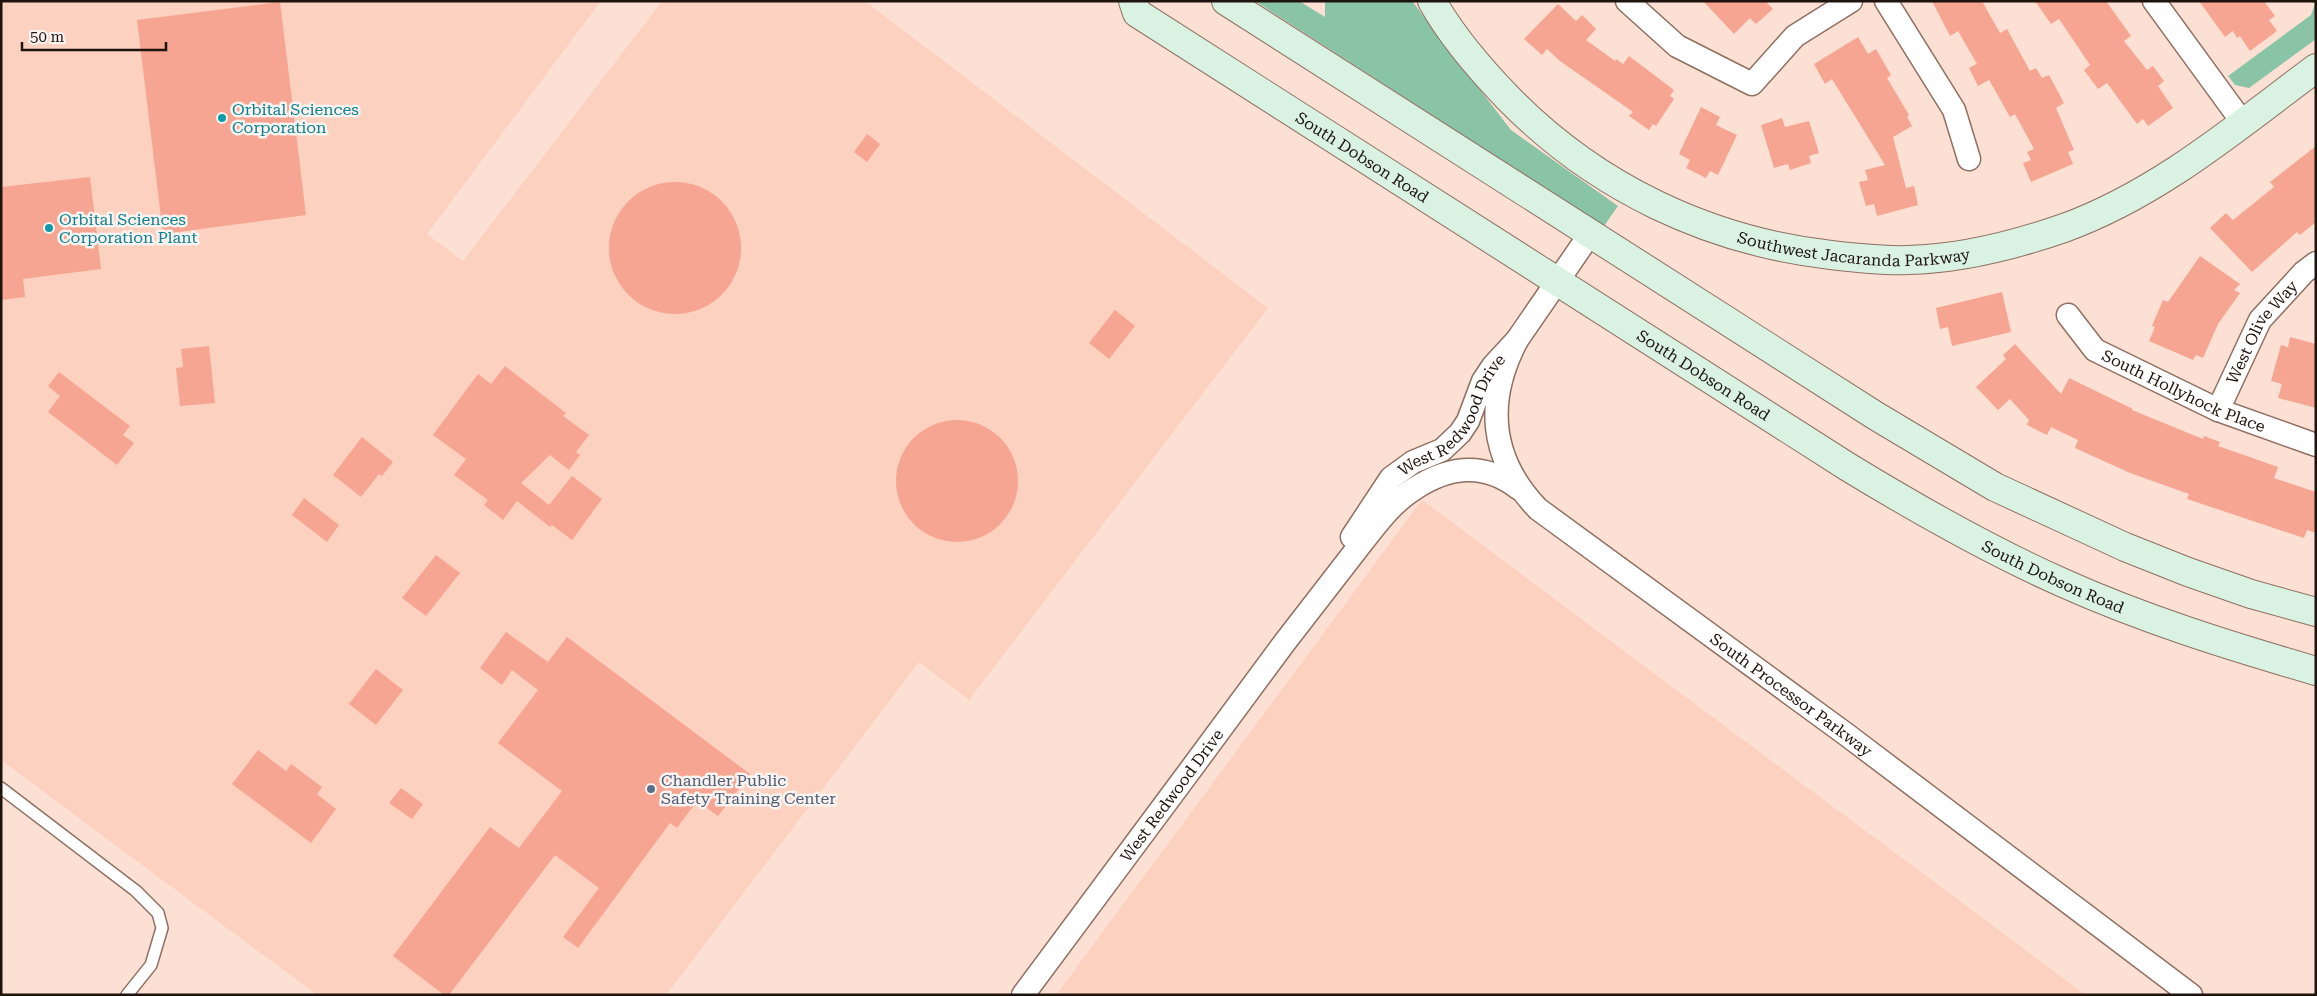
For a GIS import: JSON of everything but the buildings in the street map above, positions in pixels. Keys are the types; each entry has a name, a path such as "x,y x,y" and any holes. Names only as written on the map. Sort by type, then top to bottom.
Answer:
{"main road":[{"name":"South Dobson Road","path":"1133,1 1137,13 1848,467 1935,519 1999,553 2125,609 2259,654 2316,670"},
{"path":"1226,1 1876,416 1996,487 2126,547 2188,572 2251,594 2316,612"},
{"name":"Southwest Jacaranda Parkway","path":"1432,1 1456,38 1491,80 1523,114 1591,168 1653,204 1715,230 1751,241 1815,253 1907,260 1947,257 2027,240 2096,215 2139,193 2243,123 2316,68"}],"street":[{"path":"1627,1 1677,46 1752,84 1795,36 1850,1"},
{"path":"1886,1 1954,110 1969,159"},
{"path":"2154,1 2243,123"},
{"name":"West Redwood Drive","path":"1319,597 1382,490 1403,468 1442,450 1452,443 1468,420 1483,381 1493,366 1517,340 1590,234"},
{"name":"West Olive Way","path":"2218,410 2260,320 2304,272 2316,263"},
{"name":"South Hollyhock Place","path":"2068,315 2095,350 2218,410 2316,445"},
{"name":"South Processor Parkway","path":"1517,340 1498,388 1496,415 1501,450 1520,489 1549,519 1847,735 2191,995"},
{"name":"West Redwood Drive","path":"1023,995 1319,597 1395,504 1409,492 1432,478 1454,470 1478,469 1503,478 1520,489"}],"lane":[{"path":"1,788 136,891 158,913 162,928 151,965 127,995"}],"shaded area":[{"path":"1,1 601,1 427,234 463,261 662,1 865,1 1268,308 969,700 919,662 666,995 317,995 1,760"},
{"path":"1422,500 1820,797 2086,995 1056,995"}],"green space":[{"path":"1255,1 1299,1 1325,17 1325,1 1412,1 1511,130 1618,206 1604,226"},
{"path":"2311,1 2316,1 2316,39 2249,88 2235,85 2228,76 2311,15 2315,4"}],"place":[{"name":"Orbital Sciences Corporation","path":"222,118"},
{"name":"Orbital Sciences Corporation Plant","path":"49,228"},
{"name":"Chandler Public Safety Training Center","path":"651,789"}]}
